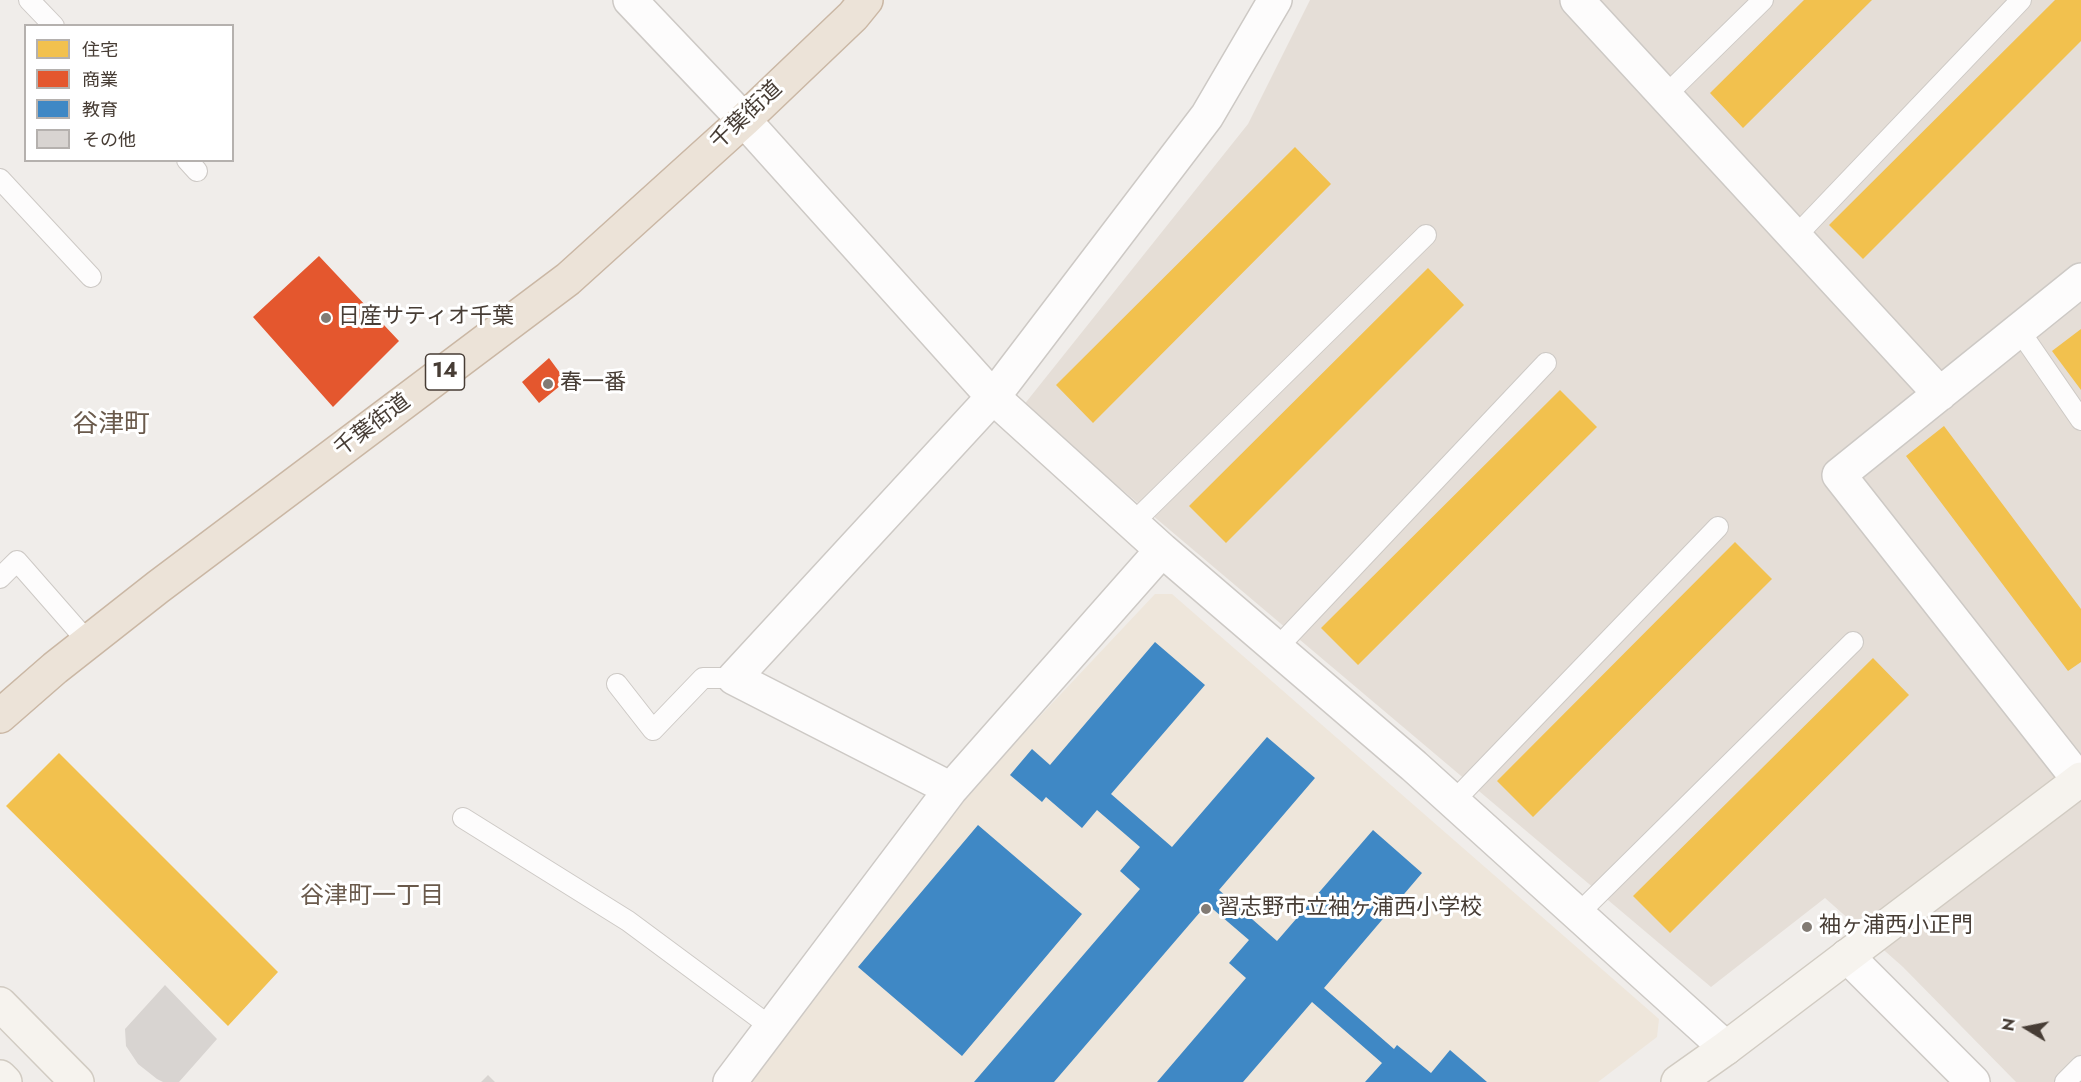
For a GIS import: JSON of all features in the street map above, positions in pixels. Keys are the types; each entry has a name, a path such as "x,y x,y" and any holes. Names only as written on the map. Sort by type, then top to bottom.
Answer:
{"highway":[{"name":"千葉街道","path":"0,716 55,668 158,587 568,279 744,120 867,0"}],"street":[{"path":"630,0 744,120 993,396 1162,550 1453,802 1726,1048"},
{"path":"951,789 734,678 993,396 1207,116 1275,0"},
{"path":"1576,0 1940,394"},
{"path":"1678,1082 2080,779 1839,475 2081,280"},
{"path":"730,1082 951,789 1162,550"},
{"path":"1847,956 1973,1082"},
{"path":"0,1004 77,1082"},
{"path":"0,1077 5,1082"}],"lane":[{"path":"29,0 52,24"},
{"path":"1665,96 1763,0"},
{"path":"1795,237 2021,0"},
{"path":"0,179 91,277"},
{"path":"1133,523 1426,235"},
{"path":"2019,330 2081,420"},
{"path":"1277,648 1546,363"},
{"path":"1453,802 1718,527"},
{"path":"0,578 17,561 88,642"},
{"path":"1578,914 1852,642"},
{"path":"617,684 653,730 703,678 734,678"},
{"path":"463,818 628,921 771,1027"},
{"path":"2065,1082 2081,1066"}],"shaded area":[{"path":"1310,0 2081,0 2081,1082 2016,1082 1903,967 1825,898 1711,987 1023,406 1248,124"},
{"name":"習志野市立袖ヶ浦西小学校","path":"1155,594 1172,594 1659,1019 1657,1037 1598,1082 751,1082 962,799"}],"building: 住宅":[{"path":"1804,0 1872,0 1743,128 1710,93"},
{"path":"2055,0 2081,0 2081,41 1863,259 1829,225"},
{"path":"1295,147 1331,184 1093,423 1056,385"},
{"path":"1428,268 1464,305 1226,543 1189,506"},
{"path":"2081,329 2081,390 2052,351"},
{"path":"1560,390 1597,427 1358,665 1321,628"},
{"path":"1944,426 2081,609 2081,662 2068,671 1906,456"},
{"path":"1735,542 1772,579 1533,817 1497,781"},
{"path":"1873,658 1909,695 1670,933 1633,896"},
{"path":"59,753 278,972 228,1026 6,806"}],"building: 商業":[{"path":"319,256 399,341 333,407 253,317"},
{"path":"549,358 566,381 539,403 522,382"}],"building: 教育":[{"path":"1155,642 1205,685 1111,794 1172,847 1267,737 1315,778 1219,890 1277,941 1373,830 1422,873 1324,988 1394,1049 1397,1045 1431,1073 1450,1050 1487,1082 1365,1082 1382,1063 1312,1002 1243,1082 1157,1082 1246,978 1229,963 1249,940 1207,904 1054,1082 974,1082 1140,889 1120,871 1140,847 1097,810 1082,828 1046,797 1042,802 1010,775 1032,749 1050,765"},
{"path":"978,825 1082,914 962,1056 858,967"}],"building: その他":[{"path":"165,985 217,1039 179,1082 163,1082 157,1079 138,1064 126,1046 125,1029"},
{"path":"488,1075 495,1082 481,1082"}],"place":[{"name":"日産サティオ千葉","path":"326,318"},
{"name":"春一番","path":"548,384"},
{"name":"習志野市立袖ヶ浦西小学校","path":"1206,909"},
{"name":"袖ヶ浦西小正門","path":"1807,927"}],"district":[{"name":"谷津町","path":"111,426"},
{"name":"谷津町一丁目","path":"372,897"}]}
